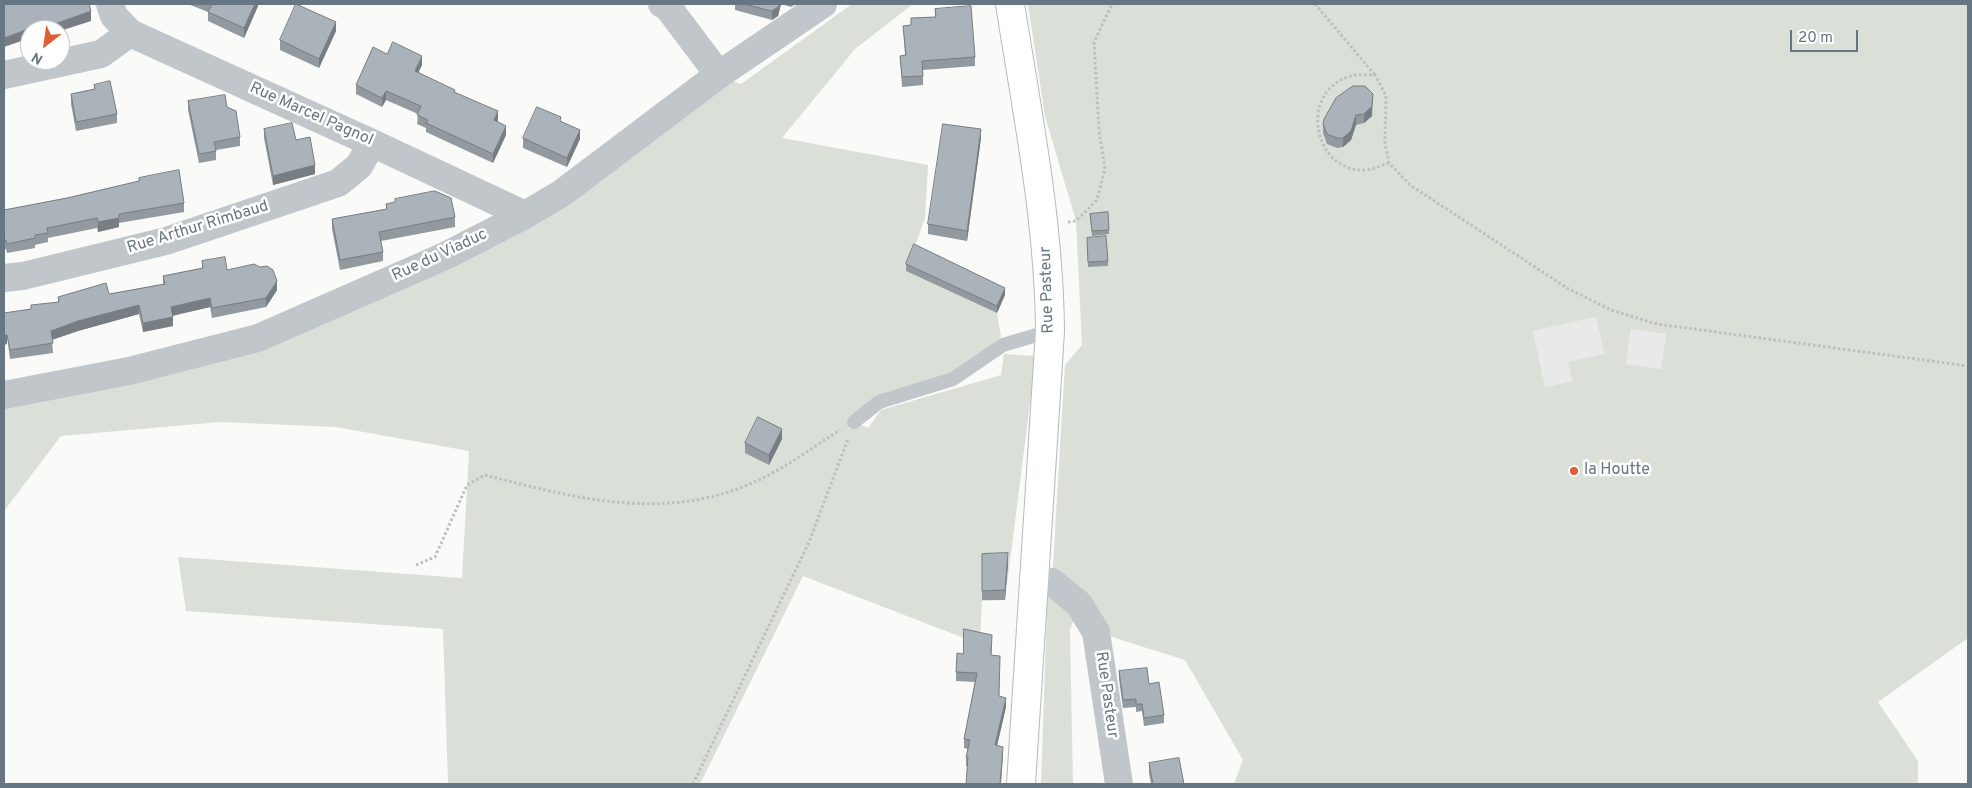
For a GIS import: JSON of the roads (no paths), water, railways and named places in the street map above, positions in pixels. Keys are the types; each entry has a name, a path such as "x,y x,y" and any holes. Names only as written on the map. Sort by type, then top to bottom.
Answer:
{"main road":[{"name":"Rue Pasteur","path":"1010,4 1044,217 1050,275 1050,330 1021,784"}],"street":[{"name":"Rue Marcel Pagnol","path":"110,4 114,16 130,33 525,215"},
{"path":"662,4 668,6 719,75"},
{"name":"Rue du Viaduc","path":"4,395 129,371 258,338 445,256 525,215 562,193 719,75 823,4"},
{"path":"4,75 101,54 130,33"},
{"name":"Rue Arthur Rimbaud","path":"4,278 23,276 166,241 338,183 359,166 372,143"},
{"name":"Rue Pasteur","path":"1033,579 1052,582 1079,604 1096,632 1119,784"}],"lane":[{"path":"854,422 879,402 953,379 1003,345 1050,330"}],"place":[{"name":"la Houtte","path":"1574,471"}]}
